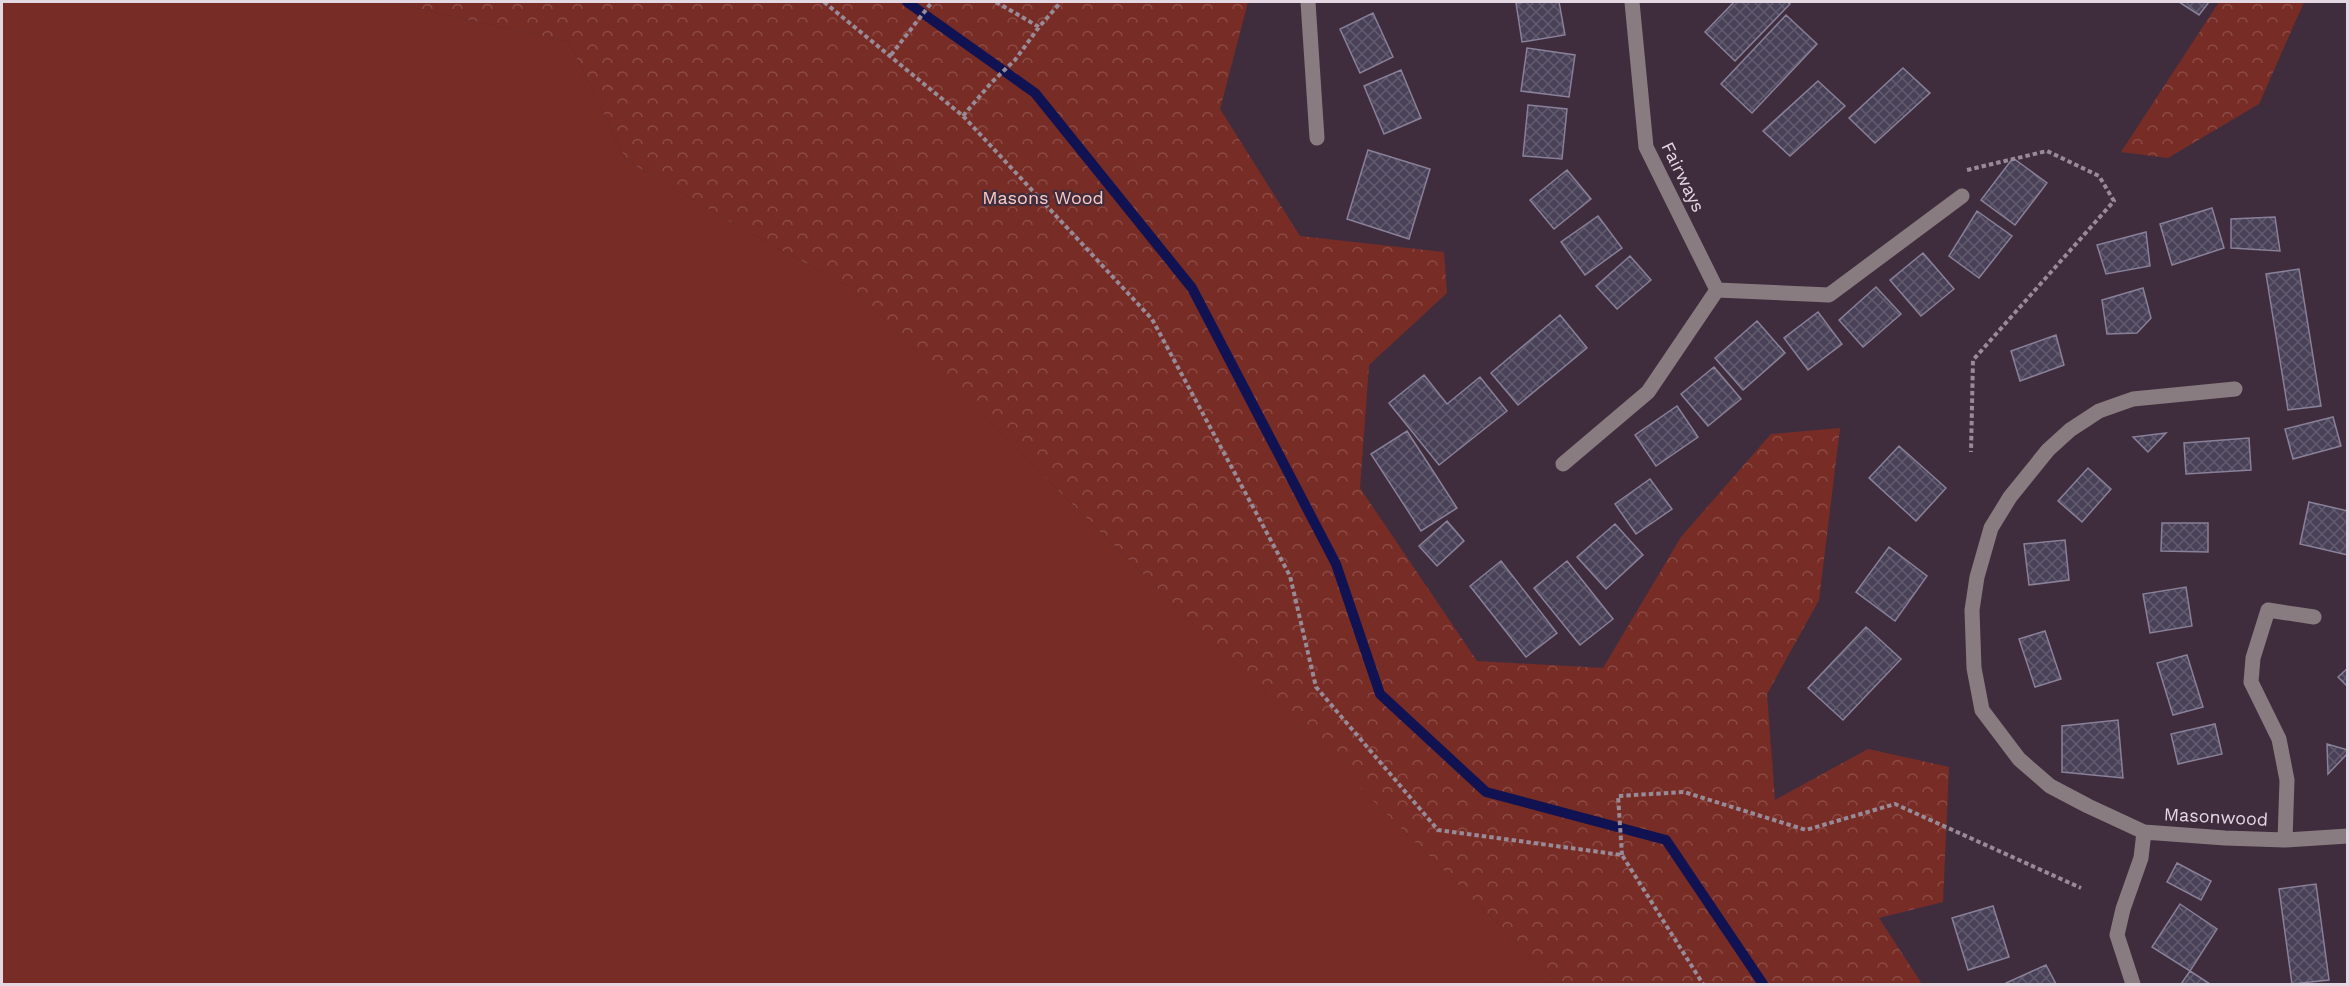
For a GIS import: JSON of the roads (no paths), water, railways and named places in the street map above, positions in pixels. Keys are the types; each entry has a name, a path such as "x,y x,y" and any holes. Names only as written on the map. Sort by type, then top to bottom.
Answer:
{"street":[{"path":"1308,2 1317,138"},
{"name":"Fairways","path":"1632,2 1646,147 1717,290"},
{"path":"1563,464 1648,392 1717,290 1829,295 1962,196"},
{"name":"Masonwood","path":"2235,389 2133,399 2099,411 2070,430 2048,450 2010,497 1991,528 1977,577 1972,610 1974,668 1982,710 2019,759 2050,786 2144,832 2285,840 2348,836"},
{"name":"Masonwood","path":"2285,840 2288,780 2279,739 2251,682 2253,658 2268,610 2314,617"},
{"name":"Masonwood","path":"2133,984 2117,935 2123,909 2141,858 2144,832"}],"waterway":[{"path":"907,2 1035,93 1192,288 1336,564 1380,694 1486,792 1666,840 1763,984"}],"park label":[{"name":"Masons Wood","path":"1043,198"}]}
